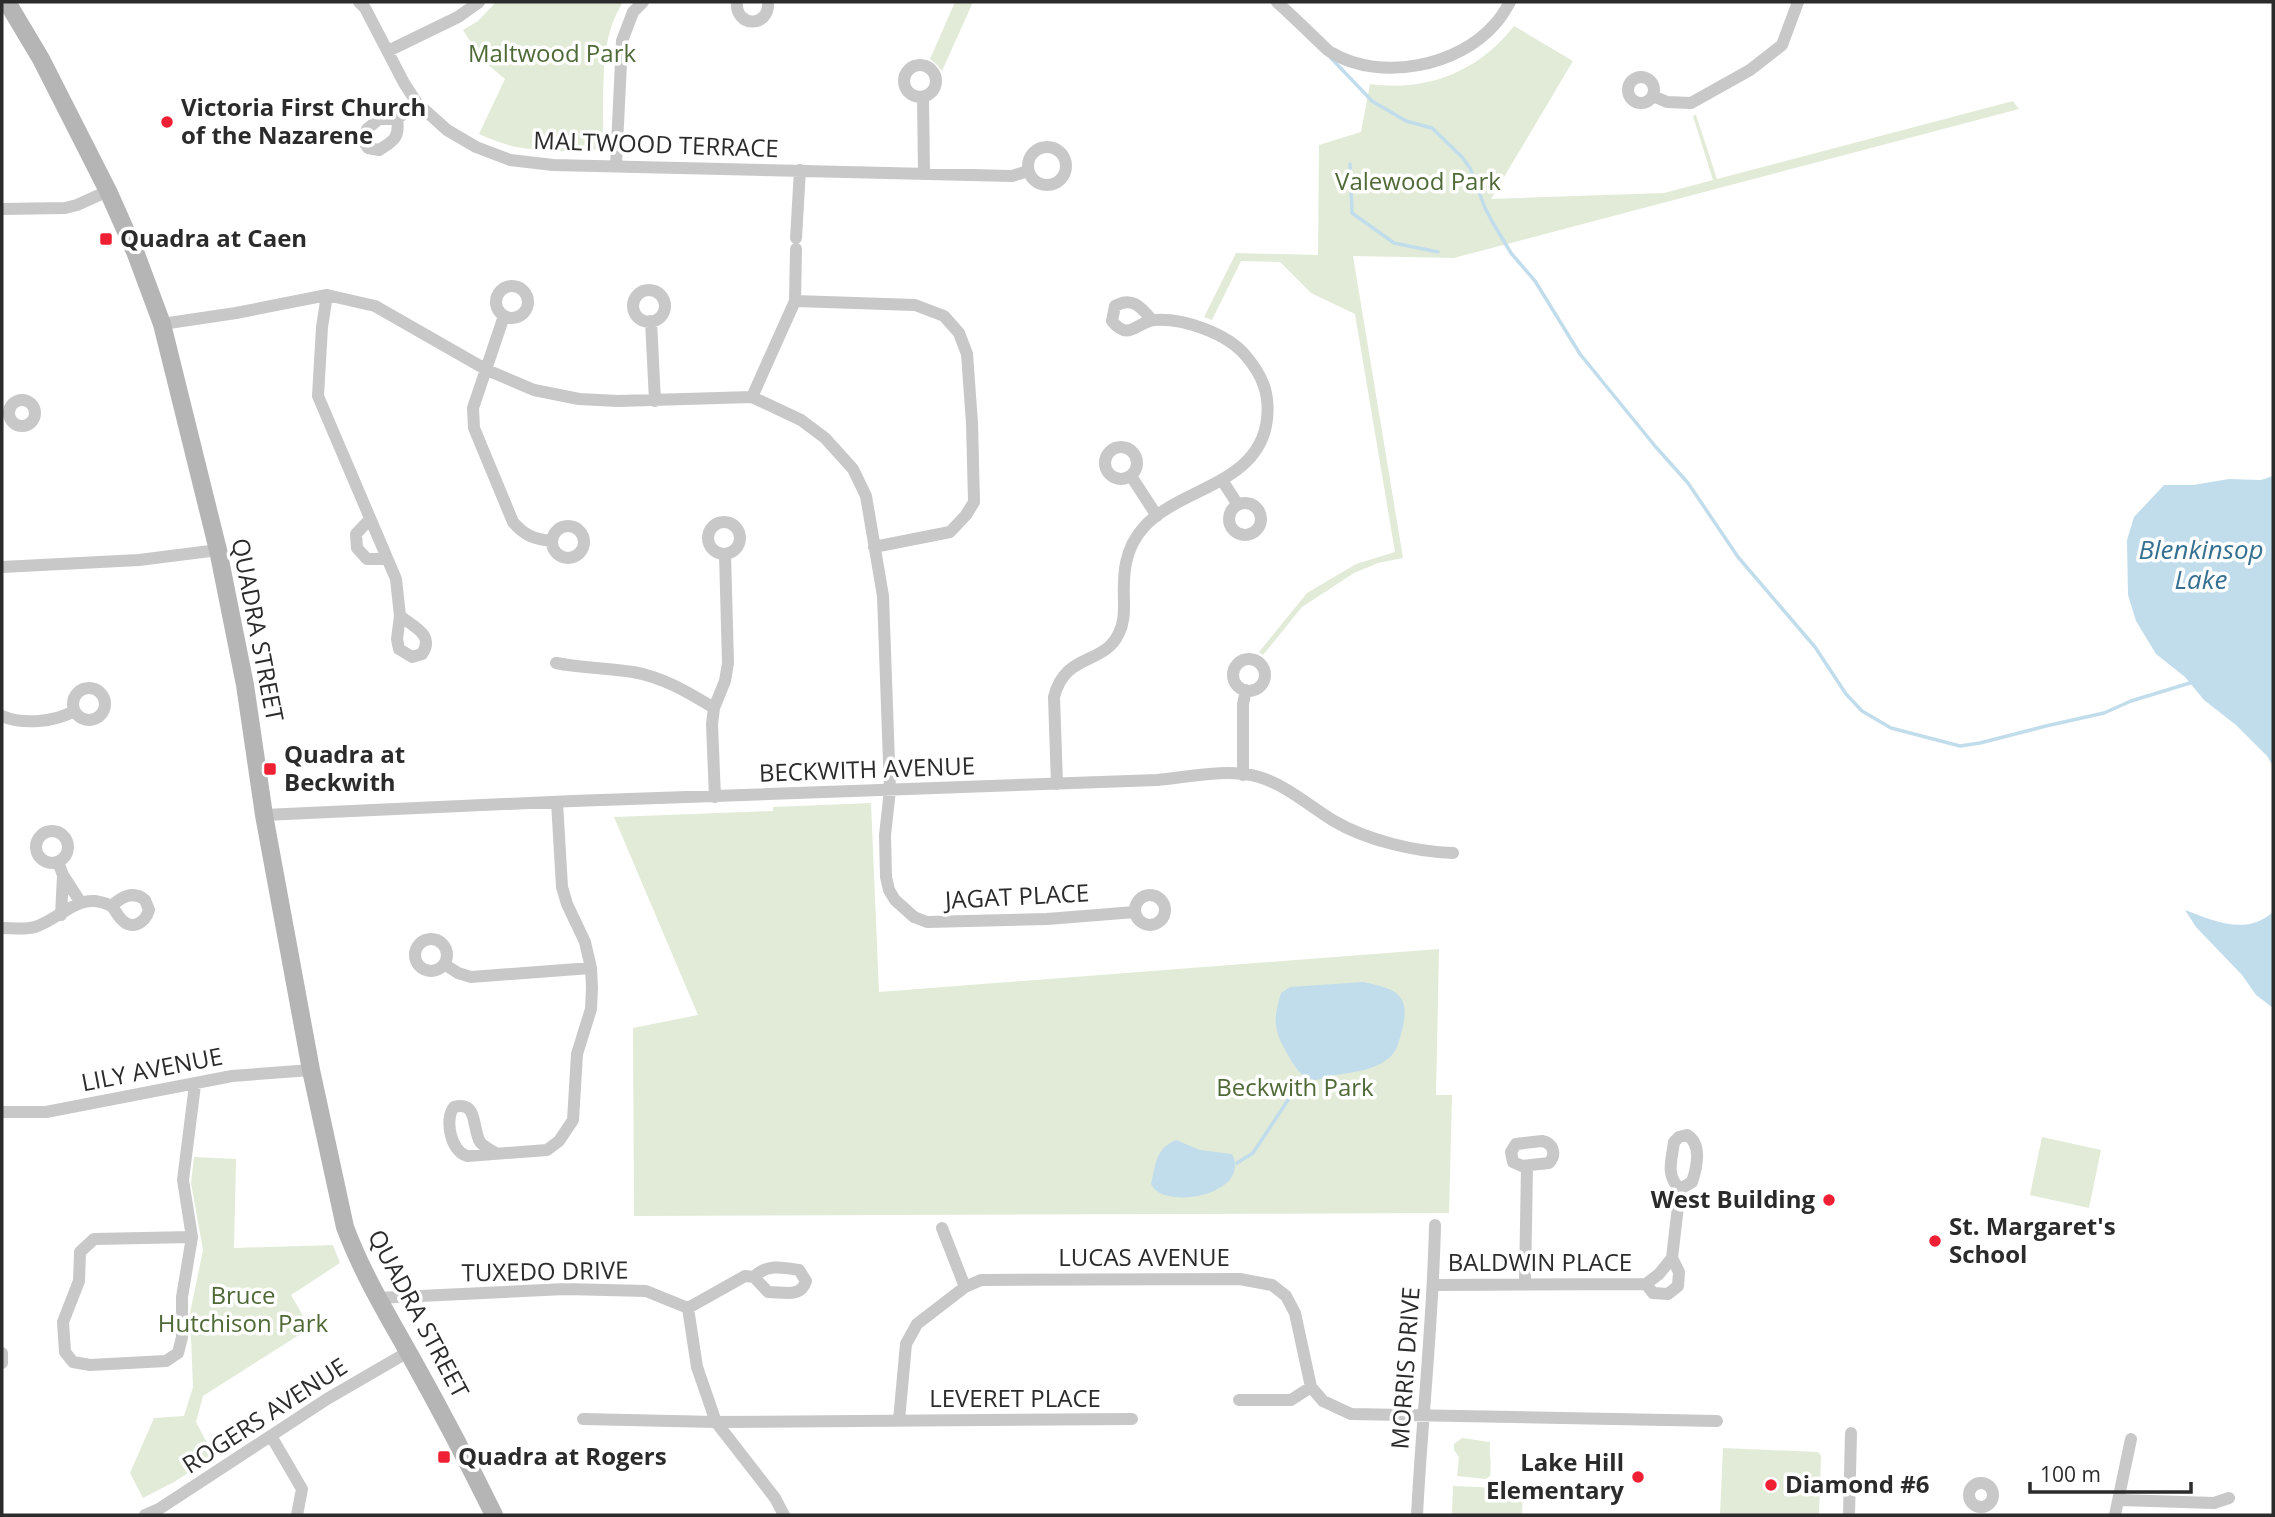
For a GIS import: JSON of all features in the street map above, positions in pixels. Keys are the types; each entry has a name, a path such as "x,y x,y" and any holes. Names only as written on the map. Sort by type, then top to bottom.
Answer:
{"main road":[{"name":"QUADRA STREET","path":"7,2 41,59 108,191 136,254 162,324 218,550 311,1070 345,1227 377,1298 446,1420 494,1515"}],"street":[{"name":"MALTWOOD TERRACE","path":"359,2 365,8 417,103 447,130 476,147 510,160 553,165 1012,176 1028,171"},
{"path":"388,51 458,17 479,2"},
{"path":"616,166 622,41 633,12 643,2"},
{"path":"737,2 738,13 749,22 763,18 767,13 768,2"},
{"path":"1277,2 1331,53 1360,64 1384,68 1411,67 1438,61 1468,47 1495,25 1510,2"},
{"path":"1653,96 1667,102 1691,103 1750,70 1782,46 1798,2"},
{"path":"923,97 924,173"},
{"path":"397,119 417,103"},
{"path":"162,324 327,295 375,306 487,370 534,390 579,400 655,401 752,397 794,301 800,170"},
{"path":"2,209 65,208 108,191"},
{"path":"327,295 322,327 318,396 396,579 400,616"},
{"path":"794,301 915,305 944,316 960,333 967,354 974,502 950,532 874,547"},
{"path":"504,316 473,408 474,428 513,522 522,533 534,539 552,541"},
{"path":"1058,783 1054,697 1056,689 1070,668 1105,650 1119,635 1124,614 1123,573 1126,557 1138,534 1157,516 1222,480 1245,462 1262,438 1268,410 1265,384 1243,352 1227,338 1200,327 1152,320"},
{"path":"651,321 655,401"},
{"name":"JAGAT PLACE","path":"752,397 801,420 825,438 853,469 866,496 883,596 890,790 885,835 886,877 895,900 914,917 927,922 942,923 1135,912"},
{"path":"1131,476 1157,516"},
{"path":"1222,480 1238,505"},
{"path":"370,519 356,534 357,548 367,559 387,558"},
{"path":"2,567 139,560 218,550"},
{"path":"715,797 712,724 728,663 725,554"},
{"path":"556,663 585,669 634,672 657,678 715,708"},
{"path":"1243,775 1243,704 1246,690"},
{"path":"2,716 25,721 61,719 74,712"},
{"name":"BECKWITH AVENUE","path":"264,815 1157,780 1219,774 1260,778 1338,823 1384,841 1413,849 1453,853"},
{"path":"494,1152 479,1140 472,1112 460,1105 454,1107 449,1117 455,1149 467,1156 547,1150 559,1141 573,1120 577,1054 591,1009 591,968 585,942 562,887 557,802"},
{"path":"58,862 63,876 81,903"},
{"path":"61,915 63,876"},
{"path":"2,928 32,928 81,903 92,901 112,906"},
{"path":"444,964 471,977 591,968"},
{"name":"LILY AVENUE","path":"2,1112 46,1112 232,1076 311,1070"},
{"path":"191,1237 94,1239 80,1252 79,1281 63,1322 65,1352 73,1362 90,1365 166,1361 178,1353 182,1338 182,1297 191,1237 183,1180 195,1084"},
{"path":"1525,1283 1527,1166"},
{"name":"BALDWIN PLACE","path":"1434,1285 1646,1283 1659,1274 1672,1258 1680,1189"},
{"name":"MORRIS DRIVE","path":"1417,1515 1422,1415 1434,1285 1435,1225"},
{"path":"942,1227 965,1287"},
{"name":"BALDWIN PLACE","path":"1646,1283 1653,1293 1668,1294 1678,1286 1679,1272 1672,1258"},
{"path":"754,1277 745,1276 688,1308 697,1367 716,1422 775,1499 784,1515"},
{"name":"LUCAS AVENUE","path":"899,1420 906,1344 917,1324 965,1287 981,1280 1240,1279 1272,1285 1286,1296 1295,1313 1311,1387"},
{"name":"TUXEDO DRIVE","path":"377,1298 565,1289 646,1291 688,1308"},
{"name":"ROGERS AVENUE","path":"145,1515 160,1512 327,1399 408,1352"},
{"path":"2,1353 2,1363"},
{"path":"1239,1400 1291,1400 1311,1387 1323,1401 1351,1413 1717,1421"},
{"path":"583,1419 716,1422 899,1420"},
{"name":"LEVERET PLACE","path":"899,1420 1132,1419"},
{"path":"1849,1515 1851,1433"},
{"path":"271,1436 302,1489 297,1515"},
{"path":"2115,1515 2131,1439"},
{"path":"2120,1500 2214,1503 2229,1498"}],"green space":[{"name":"Maltwood Park","path":"496,2 623,2 611,27 608,41 603,129 599,148 572,151 523,148 479,134 505,79 480,58 463,30 478,21"},
{"path":"955,2 973,2 942,71 930,59"},
{"name":"Valewood Park","path":"1514,26 1573,61 1491,199 1664,193 1713,180 1693,116 1696,115 1717,179 2013,101 2019,109 1454,258 1353,256 1403,558 1378,563 1354,573 1302,607 1263,655 1259,652 1307,593 1356,564 1395,552 1355,314 1311,293 1280,262 1241,261 1212,320 1204,317 1236,253 1318,255 1319,145 1361,132 1370,84 1412,85 1451,75 1485,55"},
{"name":"Beckwith Park","path":"871,803 879,992 1439,949 1436,1095 1452,1095 1449,1213 634,1216 633,1028 698,1015 614,817 773,811 773,807"},
{"path":"2042,1137 2101,1150 2089,1208 2030,1195"},
{"name":"Bruce Hutchison Park","path":"194,1157 236,1159 234,1248 333,1245 340,1263 291,1295 310,1328 203,1396 196,1422 214,1456 143,1498 130,1473 154,1418 184,1416 193,1387 190,1313 203,1250 191,1183"},
{"path":"1462,1438 1490,1442 1491,1472 1486,1479 1457,1476 1459,1457 1454,1450 1454,1444"},
{"name":"Diamond #6","path":"1723,1448 1818,1452 1821,1456 1819,1515 1720,1515"},
{"path":"1453,1486 1523,1489 1522,1515 1452,1515"}],"water":[{"name":"Blenkinsop Lake","path":"2273,476 2273,766 2267,756 2236,725 2204,700 2185,677 2156,654 2136,621 2128,595 2127,540 2134,517 2164,485 2193,485 2229,479 2261,480"},
{"path":"2185,910 2219,922 2241,925 2263,919 2273,912 2273,1008 2256,995 2242,975 2196,927"},
{"path":"1363,982 1385,987 1399,995 1403,1001 1404,1019 1395,1050 1385,1061 1365,1070 1317,1080 1306,1077 1298,1071 1277,1032 1276,1018 1281,993 1290,987"},
{"path":"1176,1140 1200,1150 1232,1154 1235,1167 1232,1177 1223,1186 1197,1196 1169,1196 1158,1192 1151,1184 1158,1158 1164,1148"}],"waterway":[{"path":"1331,58 1372,101 1406,121 1432,128 1462,157 1470,168 1493,223 1511,253 1535,281 1580,354 1688,483 1738,557 1815,647 1846,694 1862,711 1891,728 1960,746 2104,713 2131,701 2190,683"},
{"path":"1350,164 1352,213 1394,243 1438,252"},
{"path":"1237,1163 1253,1153 1306,1077"}],"place":[{"name":"Victoria First Church of the Nazarene","path":"167,122"},
{"name":"Quadra at Caen","path":"106,239"},
{"name":"Quadra at Beckwith","path":"270,769"},
{"name":"West Building","path":"1829,1200"},
{"name":"St. Margaret's School","path":"1935,1241"},
{"name":"Quadra at Rogers","path":"444,1457"},
{"name":"Lake Hill Elementary","path":"1638,1477"},
{"name":"Diamond #6","path":"1771,1485"}]}
